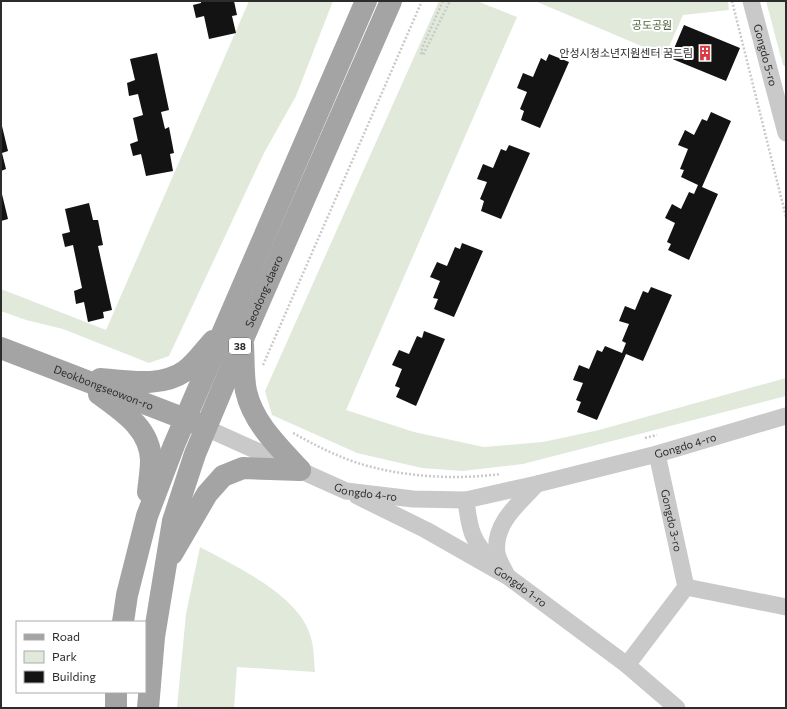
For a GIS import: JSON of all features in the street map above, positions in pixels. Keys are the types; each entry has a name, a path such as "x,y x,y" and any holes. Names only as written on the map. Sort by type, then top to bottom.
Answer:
{"main road":[{"name":"Seodong-daero","path":"123,621 127,595 146,516 184,419 225,328 366,1"},
{"name":"Seodong-daero","path":"148,708 154,644 173,521 206,428 243,339 391,1"},
{"path":"75,377 145,383 169,379 185,371 225,328"},
{"path":"243,339 246,391 254,414 267,433 300,470"},
{"name":"Deokbongseowon-ro","path":"1,348 206,428"},
{"path":"75,377 133,419 145,437 151,459 146,516"},
{"path":"165,567 207,494 223,476 243,468 300,470"},
{"path":"116,693 116,708"}],"street":[{"name":"Gongdo 5-ro","path":"751,1 786,133"},
{"name":"Gongdo 4-ro","path":"206,428 346,491 413,498 466,500 657,454 786,416"},
{"name":"Gongdo 3-ro","path":"657,454 686,587"},
{"path":"507,576 497,553 499,532 511,511 537,484"},
{"name":"Gongdo 1-ro","path":"346,491 426,530 507,576 627,665 677,708"},
{"path":"466,500 468,523 472,536 481,551 507,576"},
{"path":"627,665 686,587 786,607"}],"path":[{"path":"260,373 422,1"},
{"path":"443,1 423,46 421,53 423,55 450,1"},
{"path":"732,1 786,217"},
{"path":"289,431 338,456 376,467 439,478 484,476 505,473"},
{"path":"640,439 664,433"}],"green space":[{"path":"249,1 333,1 296,96 264,153 169,356 149,363 63,329 26,320 1,311 1,289 106,330"},
{"path":"439,1 477,1 517,17 346,410 414,432 484,447 543,442 599,430 786,378 786,396 523,464 462,471 422,468 357,453 272,415 265,391"},
{"name":"공도공원","path":"535,1 728,1 729,10 683,15 665,56"},
{"path":"766,1 786,1 786,67 783,65"},
{"path":"200,547 231,563 265,584 281,596 294,609 305,623 311,638 315,672 237,667 234,708 177,708 186,614"}],"building":[{"path":"201,1 234,1 237,15 232,16 236,33 209,39 204,16 196,18 193,5 201,3"},
{"name":"안성시청소년지원센터 꿈드림","path":"684,25 740,48 726,81 670,58"},
{"path":"157,53 169,110 161,112 165,129 169,127 174,153 170,154 173,171 146,176 141,154 133,156 130,144 138,141 133,118 143,115 138,94 129,96 127,83 135,80 130,59"},
{"path":"549,54 569,62 540,128 521,120 524,111 520,109 527,92 517,88 523,73 533,77 541,58 546,61"},
{"path":"711,112 731,121 702,187 718,194 689,260 668,250 671,244 667,242 675,223 665,218 672,204 681,209 689,192 694,194 698,185 681,177 684,170 680,169 688,149 678,145 685,130 694,135 702,119 707,121"},
{"path":"1,122 8,151 2,153 6,169 1,171"},
{"path":"509,145 530,153 501,219 481,211 484,201 480,199 487,182 477,179 483,164 493,168 501,149 506,151"},
{"path":"1,190 8,219 1,221"},
{"path":"89,203 93,220 98,220 103,245 98,246 112,310 103,312 104,318 88,322 84,302 76,304 74,291 82,288 73,245 65,247 62,234 70,232 65,209"},
{"path":"462,243 483,251 454,317 434,309 438,299 433,298 440,281 430,277 437,262 447,266 455,247 460,249"},
{"path":"651,287 672,295 643,361 626,354 597,420 577,412 581,402 576,400 583,383 573,380 579,365 589,369 597,350 602,352 605,346 622,353 626,343 622,341 629,324 619,321 625,306 635,310 643,291 648,293"},
{"path":"424,331 445,339 416,406 396,397 400,388 395,386 402,369 392,365 399,350 409,354 417,336 422,338"}],"place":[{"name":"안성시청소년지원센터 꿈드림","path":"705,53"}]}
